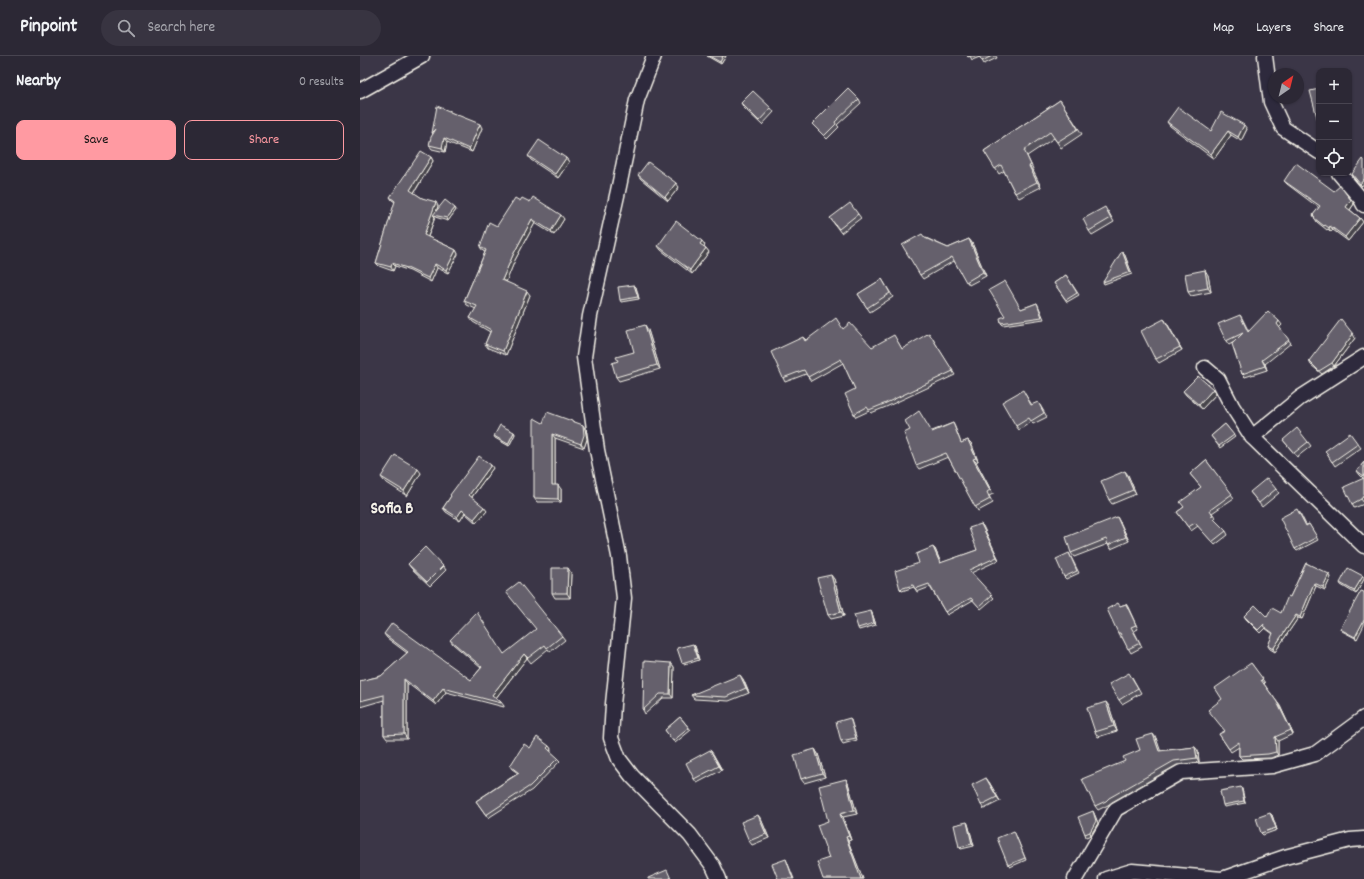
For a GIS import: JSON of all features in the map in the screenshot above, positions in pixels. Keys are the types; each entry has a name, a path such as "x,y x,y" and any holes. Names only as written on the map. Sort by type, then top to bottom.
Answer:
{"street":[{"path":"360,91 422,56"},
{"path":"654,56 637,100 590,316 584,357 597,450 618,556 624,598 611,738 619,759 632,776 690,835 713,866 719,879"},
{"path":"1265,56 1271,102 1283,128 1316,150"},
{"path":"1342,176 1361,199 1364,205"},
{"path":"1252,437 1300,398 1364,357"},
{"path":"1205,368 1218,380 1232,406 1252,437 1364,546"},
{"path":"1075,879 1116,809 1181,772 1272,766 1315,754 1364,718"},
{"path":"1106,879 1132,871 1222,879 1285,857 1350,840 1364,839"}],"building":[{"path":"709,56 723,56 720,62"},
{"path":"979,56 992,56 982,61"},
{"path":"848,88 859,99 835,122 836,124 824,136 812,124"},
{"path":"1316,90 1316,114 1310,91"},
{"path":"753,91 771,108 759,121 741,103"},
{"path":"1060,100 1078,129 1057,142 1050,132 1024,150 1031,165 1029,166 1037,182 1015,193 1001,165 995,169 984,151"},
{"path":"437,106 449,111 450,110 450,112 480,124 469,149 444,138 442,148 429,145 431,137 436,129 432,133"},
{"path":"1178,107 1211,131 1221,112 1244,125 1238,137 1228,131 1211,154 1167,122"},
{"path":"539,140 566,158 555,174 528,156"},
{"path":"421,151 431,157 410,190 422,198 436,202 424,235 456,250 446,270 435,264 428,278 392,263 391,267 376,263 395,201 390,197"},
{"path":"1363,159 1364,179 1360,184 1352,174"},
{"path":"648,162 676,183 665,197 638,175"},
{"path":"1296,163 1334,191 1340,186 1351,200 1346,207 1360,218 1345,237 1330,226 1329,228 1325,225 1324,226 1314,218 1315,217 1313,215 1320,206 1284,181"},
{"path":"533,197 561,215 551,231 532,219 502,280 527,291 503,351 485,344 491,330 470,318 477,306 464,301 486,250 480,247 489,222 497,226 515,198 520,201 522,198 530,202"},
{"path":"445,200 455,208 447,218 433,215"},
{"path":"850,203 858,214 839,229 830,218"},
{"path":"1105,207 1111,218 1089,231 1083,219"},
{"path":"676,221 702,241 700,244 706,248 690,270 658,246"},
{"path":"922,234 925,238 948,248 969,239 983,272 966,282 952,257 920,275 902,245"},
{"path":"1122,251 1130,272 1103,282"},
{"path":"1205,270 1208,288 1188,292 1185,274"},
{"path":"1066,275 1077,293 1066,300 1054,283"},
{"path":"882,279 890,293 867,308 858,294"},
{"path":"1005,281 1021,309 1037,303 1042,317 1001,323 1000,318 1005,316 989,290"},
{"path":"634,285 638,297 620,300 618,287"},
{"path":"1268,311 1279,321 1277,324 1289,340 1262,360 1265,366 1242,374 1232,344 1243,333 1226,341 1218,324 1240,315 1248,332"},
{"path":"836,318 843,329 850,323 872,347 894,335 902,349 929,333 953,371 884,404 869,410 867,407 854,414 845,394 855,389 841,359 808,377 804,370 783,378 771,352 803,337 805,341"},
{"path":"1164,319 1180,347 1156,359 1141,331"},
{"path":"1341,319 1353,334 1332,363 1319,371 1309,361"},
{"path":"645,325 657,365 616,377 612,363 618,361 616,357 634,352 628,330"},
{"path":"1198,376 1213,389 1199,405 1183,391"},
{"path":"1023,390 1031,405 1038,402 1044,413 1031,421 1029,418 1016,426 1002,402"},
{"path":"919,411 932,432 953,423 961,443 968,440 976,458 973,459 990,490 987,492 990,499 975,507 946,453 916,465 904,433 910,430 905,421"},
{"path":"547,412 583,425 584,435 581,444 552,434 552,485 558,485 558,499 534,498 534,418 543,423"},
{"path":"1225,424 1234,435 1219,446 1211,436"},
{"path":"500,425 514,432 508,444 494,436"},
{"path":"1297,428 1308,442 1294,453 1283,440"},
{"path":"1350,433 1358,444 1332,462 1325,451"},
{"path":"395,455 418,469 404,491 381,477"},
{"path":"479,456 491,465 469,495 484,507 474,519 462,510 457,517 443,508 451,496 450,495"},
{"path":"1206,460 1232,494 1210,510 1213,515 1211,516 1226,531 1212,542 1195,523 1188,527 1177,512 1184,507 1180,502 1201,487 1190,474"},
{"path":"1364,462 1364,476 1357,471"},
{"path":"1125,471 1133,490 1109,500 1101,481"},
{"path":"1267,478 1276,489 1259,503 1250,492"},
{"path":"1364,478 1364,495 1361,499 1352,504 1344,487"},
{"path":"1297,509 1306,526 1309,524 1317,537 1295,549 1280,518"},
{"path":"1117,517 1126,537 1108,545 1106,539 1071,553 1066,537"},
{"path":"981,524 997,557 969,570 992,595 979,607 971,598 945,612 929,584 915,589 913,585 900,589 895,571 919,563 916,554 933,547 940,563 977,550 969,528"},
{"path":"425,547 443,566 427,582 408,564"},
{"path":"1069,553 1077,571 1064,577 1056,559"},
{"path":"1306,563 1329,574 1323,587 1314,583 1300,617 1296,615 1273,649 1268,646 1273,633 1263,626 1264,624 1258,630 1244,616 1255,605 1267,617 1272,608 1281,613 1288,596 1290,597"},
{"path":"552,568 568,568 567,593 552,593"},
{"path":"1348,568 1363,576 1354,591 1340,583"},
{"path":"831,575 841,612 828,615 817,578"},
{"path":"519,582 562,636 547,648 545,645 528,658 524,654 492,695 501,703 443,688 433,701 404,679 404,734 384,735 384,695 360,701 360,681 381,676 408,652 384,634 392,623 471,680 482,667 450,640 477,612 504,654 536,629 506,592"},
{"path":"1361,591 1364,592 1364,620 1355,637 1340,629"},
{"path":"1118,603 1120,606 1126,604 1136,625 1131,627 1140,643 1128,649 1120,633 1118,633 1107,609"},
{"path":"871,611 874,623 858,628 854,615"},
{"path":"693,644 698,658 682,663 677,648"},
{"path":"644,661 671,663 670,694 660,694 643,710"},
{"path":"1251,663 1277,702 1291,730 1275,737 1276,752 1239,756 1239,742 1229,749 1219,734 1225,731 1208,710 1222,699 1215,688"},
{"path":"1129,673 1138,688 1119,700 1109,684"},
{"path":"740,675 746,688 726,697 691,695"},
{"path":"1106,702 1114,726 1095,732 1087,708"},
{"path":"680,717 689,728 673,741 665,730"},
{"path":"850,718 856,738 841,741 836,722"},
{"path":"1153,734 1159,751 1195,747 1197,758 1174,761 1095,806 1082,779 1125,761 1123,757 1140,750 1136,739"},
{"path":"537,737 549,746 547,748 558,758 530,786 486,815 476,801 519,773 510,766 524,744 530,748"},
{"path":"815,749 822,773 801,779 794,755"},
{"path":"710,750 719,766 694,779 686,763"},
{"path":"986,778 997,797 981,805 972,785"},
{"path":"846,779 854,810 840,814 849,836 846,837 861,879 823,879 817,862 829,858 817,825 828,821 819,786"},
{"path":"1241,787 1244,801 1223,805 1220,791"},
{"path":"1093,811 1096,821 1090,832 1085,834 1078,817"},
{"path":"1270,813 1276,828 1261,833 1256,818"},
{"path":"758,815 766,834 749,841 741,822"},
{"path":"967,822 972,844 959,847 954,825"},
{"path":"1014,831 1025,858 1008,865 997,838"},
{"path":"786,859 793,879 778,879 772,864"},
{"path":"667,870 671,879 648,879 648,878"}],"district":[{"name":"Sofia B","path":"392,507"}]}
